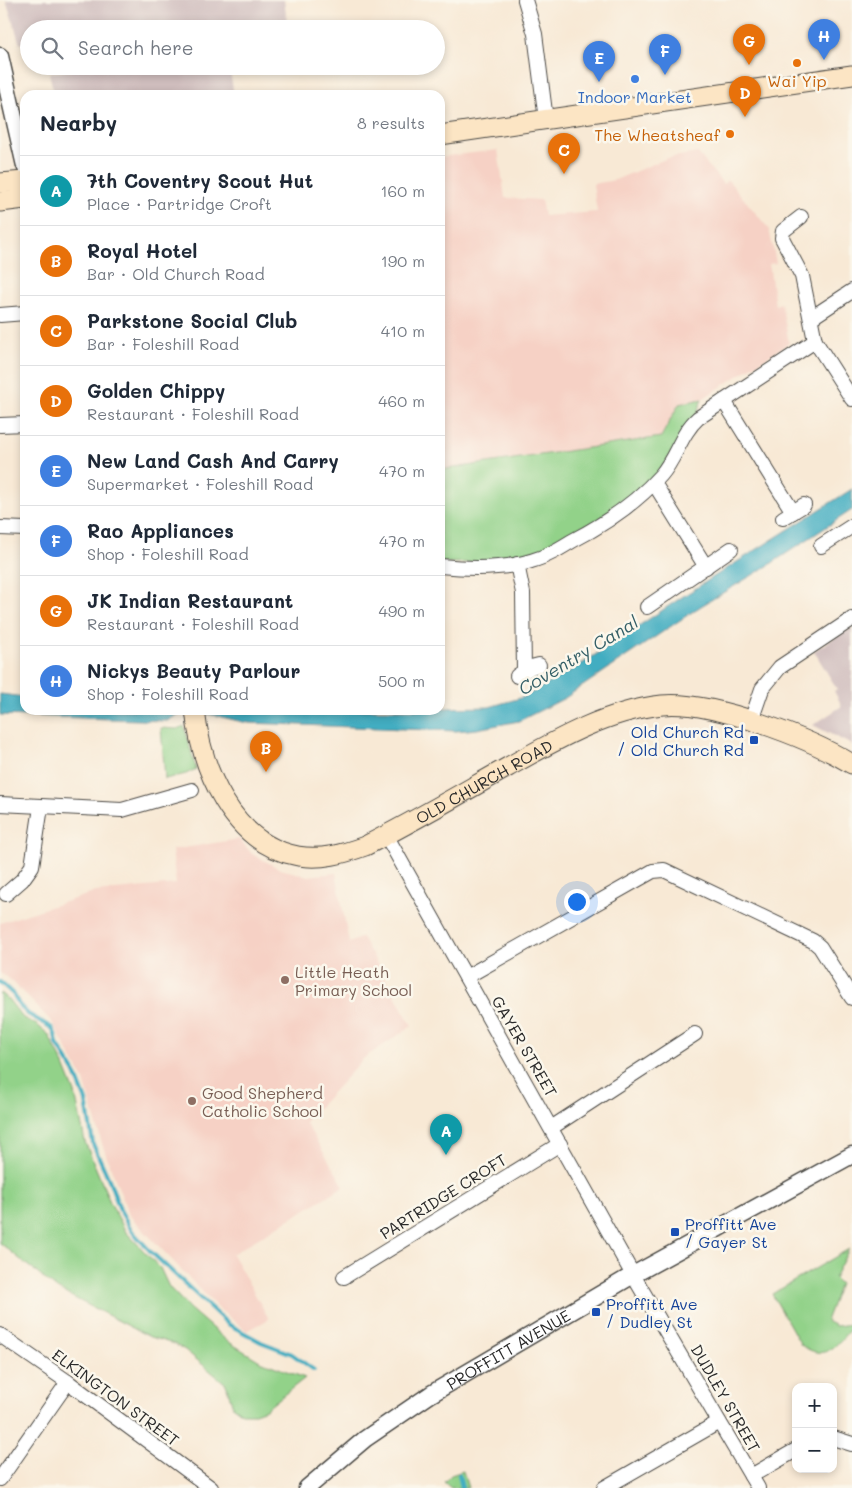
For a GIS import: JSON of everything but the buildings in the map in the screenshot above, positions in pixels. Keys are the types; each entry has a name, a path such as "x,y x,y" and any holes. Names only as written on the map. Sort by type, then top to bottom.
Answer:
{"main road":[{"path":"445,134 852,75"},
{"path":"0,184 20,182"},
{"path":"0,202 20,200"},
{"name":"OLD CHURCH ROAD","path":"195,715 197,734 206,765 226,804 242,824 258,838 277,849 297,856 318,857 341,854 365,846 568,734 627,711 664,705 686,705 751,721 818,746 852,764"}],"street":[{"path":"525,0 535,34 546,120"},
{"path":"0,56 20,144"},
{"path":"801,218 783,231 782,238 802,276 815,341 852,399"},
{"path":"810,318 852,291"},
{"path":"0,315 20,313"},
{"path":"445,566 482,568 517,564 546,556 584,535 631,504 654,482 672,460 692,423 815,341"},
{"path":"724,401 793,512"},
{"path":"0,425 20,424"},
{"path":"654,482 706,567"},
{"path":"822,546 852,526"},
{"path":"0,528 20,529"},
{"path":"647,607 731,549"},
{"path":"517,564 522,583 520,674 539,665"},
{"path":"751,721 762,689 780,667 852,619"},
{"path":"0,804 122,810 192,790"},
{"path":"6,894 22,880 32,866 41,807"},
{"name":"GAYER STREET","path":"386,835 634,1275"},
{"path":"466,977 653,871 664,870 814,941 820,947 852,998"},
{"path":"551,1128 695,1034"},
{"name":"PARTRIDGE CROFT","path":"344,1278 560,1144"},
{"name":"PROFFITT AVENUE","path":"307,1488 365,1439 397,1416 634,1275 852,1155"},
{"name":"DUDLEY STREET","path":"634,1275 758,1488"},
{"name":"ELKINGTON STREET","path":"0,1335 68,1382 211,1488"},
{"path":"0,1479 68,1382"},
{"path":"604,1488 719,1422"},
{"path":"837,1439 852,1444"},
{"path":"751,1476 792,1452"}],"shaded area":[{"path":"6,0 284,0 287,20 20,20 20,44"},
{"path":"50,75 231,75 233,90 46,90 53,89"},
{"path":"498,150 505,198 541,200 544,216 597,212 593,184 615,180 668,158 698,153 723,184 728,180 769,229 776,263 769,264 775,305 781,303 789,343 702,399 679,404 661,437 445,469 445,156"},
{"path":"852,627 852,745 813,725 842,706 834,691 837,689 814,651"},
{"name":"Good Shepherd Catholic School","path":"239,839 252,854 280,869 308,876 336,873 349,943 362,937 412,1026 364,1058 305,1122 344,1186 232,1254 269,1319 247,1331 219,1309 129,1215 103,1147 84,1080 52,1022 12,981 0,973 0,923 96,892 176,884 172,850"}],"green space":[{"path":"702,399 696,416 659,474 583,533 516,562 445,563 445,469 661,437 679,404"},
{"path":"184,726 196,769 186,774 165,779 161,728 177,729"},
{"path":"0,993 8,999 23,1018 37,1025 48,1034 63,1063 75,1093 85,1142 110,1202 126,1232 160,1268 169,1287 190,1309 227,1341 260,1361 305,1378 266,1409 255,1413 242,1413 233,1407 226,1384 185,1350 174,1344 150,1337 57,1289 0,1243"},
{"path":"849,1249 834,1278 840,1284 826,1321 836,1326 852,1324 852,1327 830,1350 818,1352 810,1350 801,1345 772,1294"},
{"path":"463,1471 468,1488 451,1488 444,1482 451,1475"}],"water":[{"path":"852,489 852,510 766,567 701,606 565,698 519,721 456,731 249,723 209,715 445,715 445,708 489,707 524,697 577,667 685,595"},
{"path":"0,694 20,696 20,715 179,715 167,721 0,715"}],"waterway":[{"path":"0,982 14,995 19,1005 28,1014 52,1028 57,1044 75,1073 86,1101 93,1144 120,1210 132,1231 151,1252 228,1324 261,1342 292,1354 314,1370"},
{"path":"459,1475 462,1488"}],"place":[{"name":"Nickys Beauty Parlour","path":"824,60"},
{"name":"Wai Yip","path":"797,63"},
{"name":"JK Indian Restaurant","path":"749,65"},
{"name":"Rao Appliances","path":"665,75"},
{"name":"Indoor Market","path":"635,79"},
{"name":"New Land Cash And Carry","path":"599,82"},
{"name":"Golden Chippy","path":"745,117"},
{"name":"The Wheatsheaf","path":"730,134"},
{"name":"Parkstone Social Club","path":"564,174"},
{"name":"Old Church Rd / Old Church Rd","path":"754,740"},
{"name":"Royal Hotel","path":"266,772"},
{"name":"Little Heath Primary School","path":"285,980"},
{"name":"Good Shepherd Catholic School","path":"192,1101"},
{"name":"7th Coventry Scout Hut","path":"446,1155"},
{"name":"Proffitt Ave / Gayer St","path":"675,1232"},
{"name":"Proffitt Ave / Dudley St","path":"596,1312"}],"water label":[{"name":"Coventry Canal","path":"578,655"}]}
